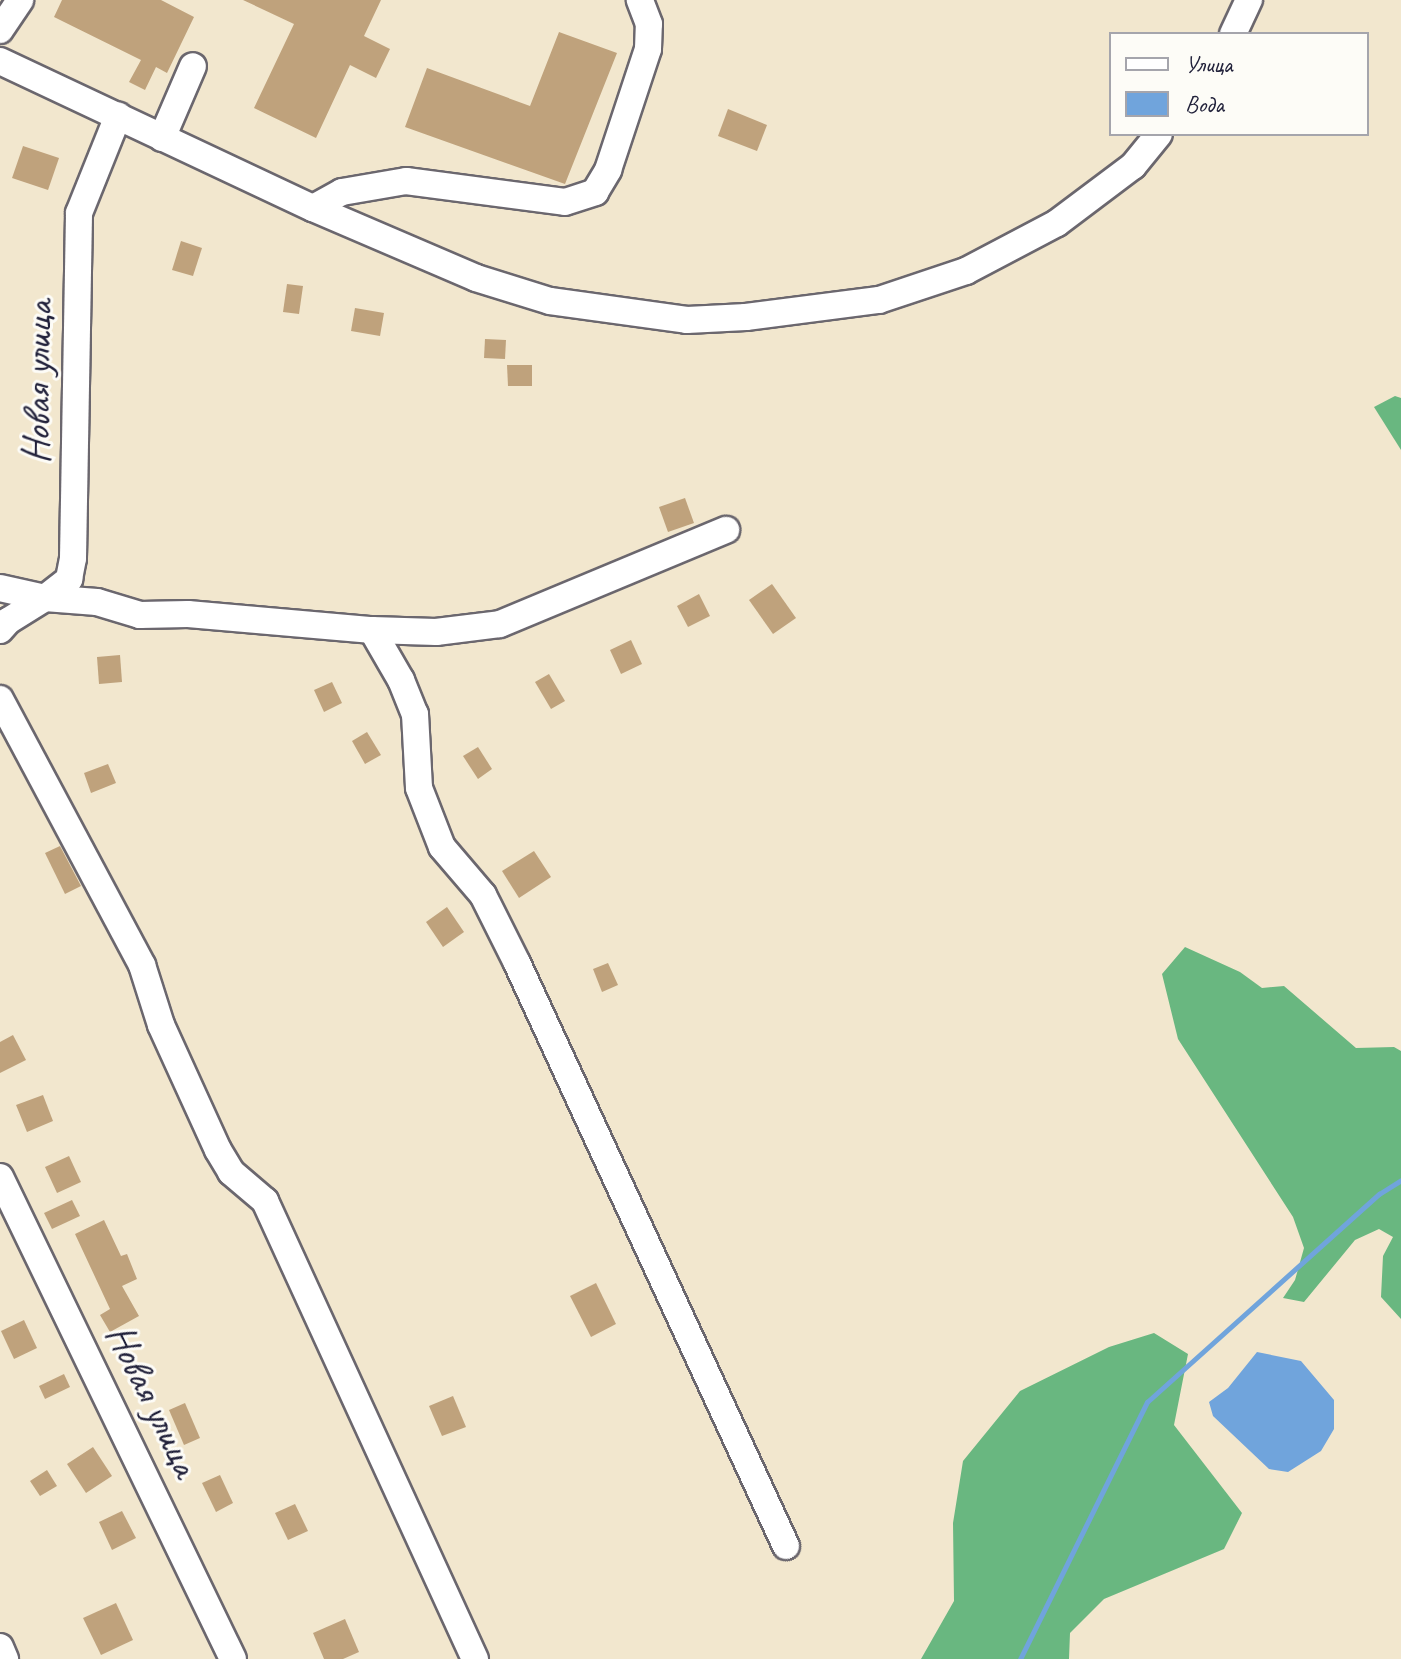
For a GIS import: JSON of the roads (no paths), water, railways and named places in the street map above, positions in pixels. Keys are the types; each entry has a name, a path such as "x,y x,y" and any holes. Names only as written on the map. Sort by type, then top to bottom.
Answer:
{"street":[{"path":"0,30 20,0"},
{"path":"313,208 342,192 406,181 565,202 595,192 608,170 648,49 649,24 640,0"},
{"path":"1234,32 1249,0"},
{"path":"0,61 313,208 476,278 550,301 687,320 746,317 879,300 966,271 1057,223 1133,166 1157,136"},
{"path":"162,138 193,66"},
{"name":"Новая улица","path":"0,630 8,621 69,579 73,558 79,213 118,116"},
{"path":"0,588 45,598 97,602 140,615 188,614 372,630 436,632 500,624 726,530"},
{"path":"372,630 401,680 415,714 419,788 442,847 483,895 517,963 786,1546"},
{"path":"0,699 142,965 161,1025 218,1150 231,1172 265,1201 475,1659"},
{"name":"Новая улица","path":"0,1177 233,1659"},
{"path":"0,1647 5,1659"}],"water":[{"path":"1257,1352 1301,1361 1334,1400 1334,1429 1321,1451 1288,1472 1269,1469 1213,1416 1209,1402 1228,1388"}],"waterway":[{"path":"1020,1659 1147,1402 1379,1194 1401,1180"}]}
